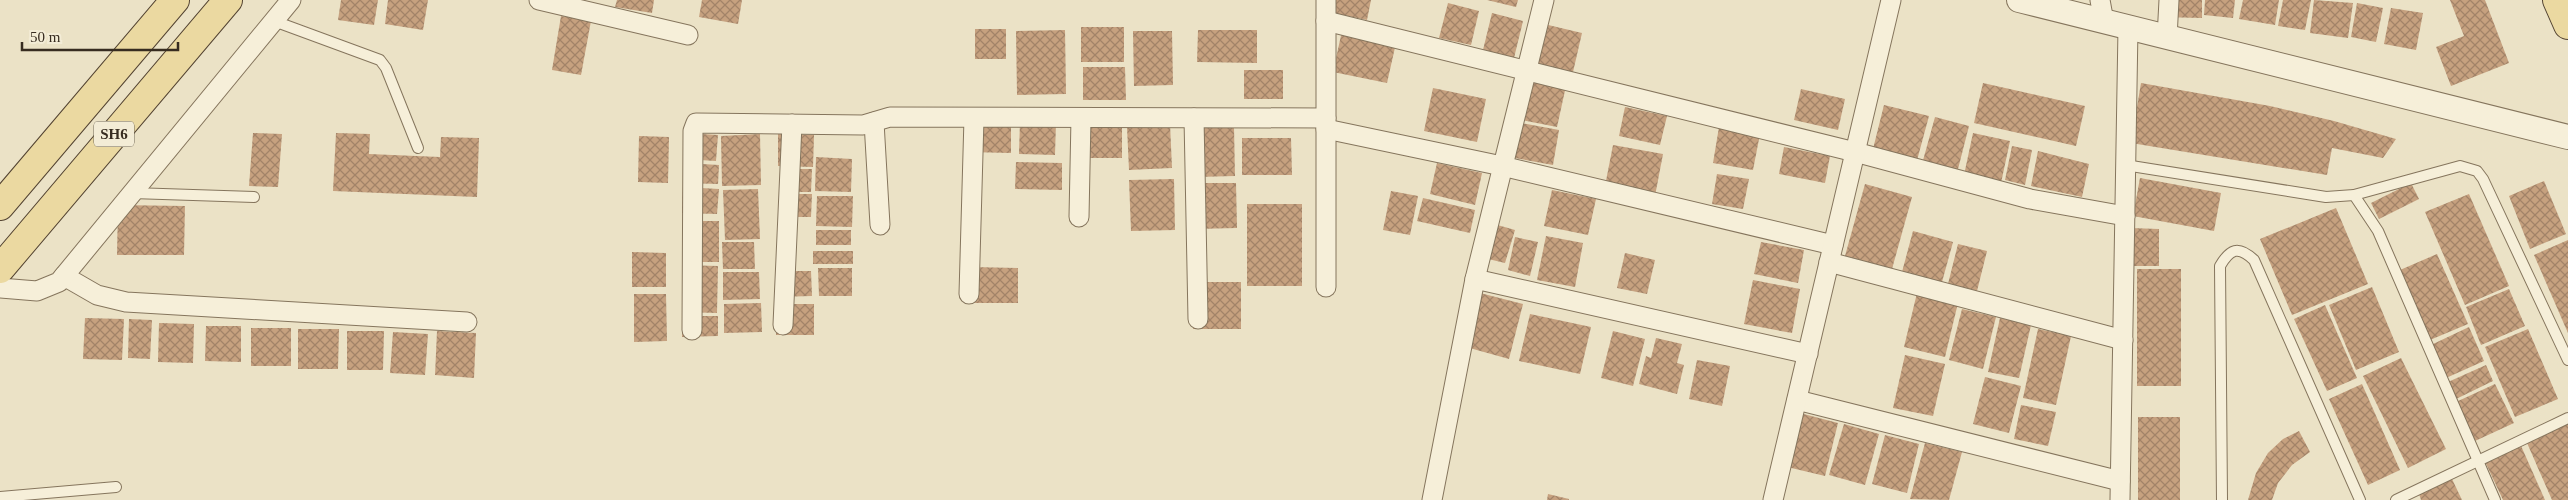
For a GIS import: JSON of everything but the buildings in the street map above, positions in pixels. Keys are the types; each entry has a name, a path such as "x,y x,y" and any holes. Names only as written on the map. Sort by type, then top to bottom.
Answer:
{"main road":[{"name":"SH6","path":"0,206 175,0"},
{"name":"SH6","path":"0,269 228,0"},
{"path":"2557,0 2568,26"}],"street":[{"path":"0,288 37,291 59,282 290,0"},
{"path":"539,0 688,35"},
{"path":"1326,0 1326,287"},
{"path":"1432,500 1475,279 1544,0"},
{"path":"1773,500 1891,0"},
{"path":"2019,0 2102,11 2128,28 2568,137"},
{"path":"2167,38 2169,0"},
{"path":"1326,21 1855,152 2030,199 2125,216"},
{"path":"2120,500 2128,28"},
{"path":"692,330 693,126 700,122 863,126 890,117 1194,118 1326,124 1502,166 1831,254 2123,340"},
{"path":"969,294 974,118"},
{"path":"1079,217 1081,118"},
{"path":"1194,118 1198,319"},
{"path":"874,122 880,225"},
{"path":"783,325 792,124"},
{"path":"64,276 98,295 126,302 467,322"},
{"path":"1475,279 1808,354"},
{"path":"1797,400 2120,481"}],"lane":[{"path":"274,21 380,60 386,68 418,148"},
{"path":"2125,164 2326,197 2354,195 2460,166 2476,171 2483,179 2568,360"},
{"path":"132,193 254,197"},
{"path":"2354,195 2378,231 2495,500"},
{"path":"2222,500 2220,266 2227,255 2234,250 2246,252 2254,260 2360,500"},
{"path":"2396,500 2568,418"},
{"path":"0,497 28,497 116,487"}]}
